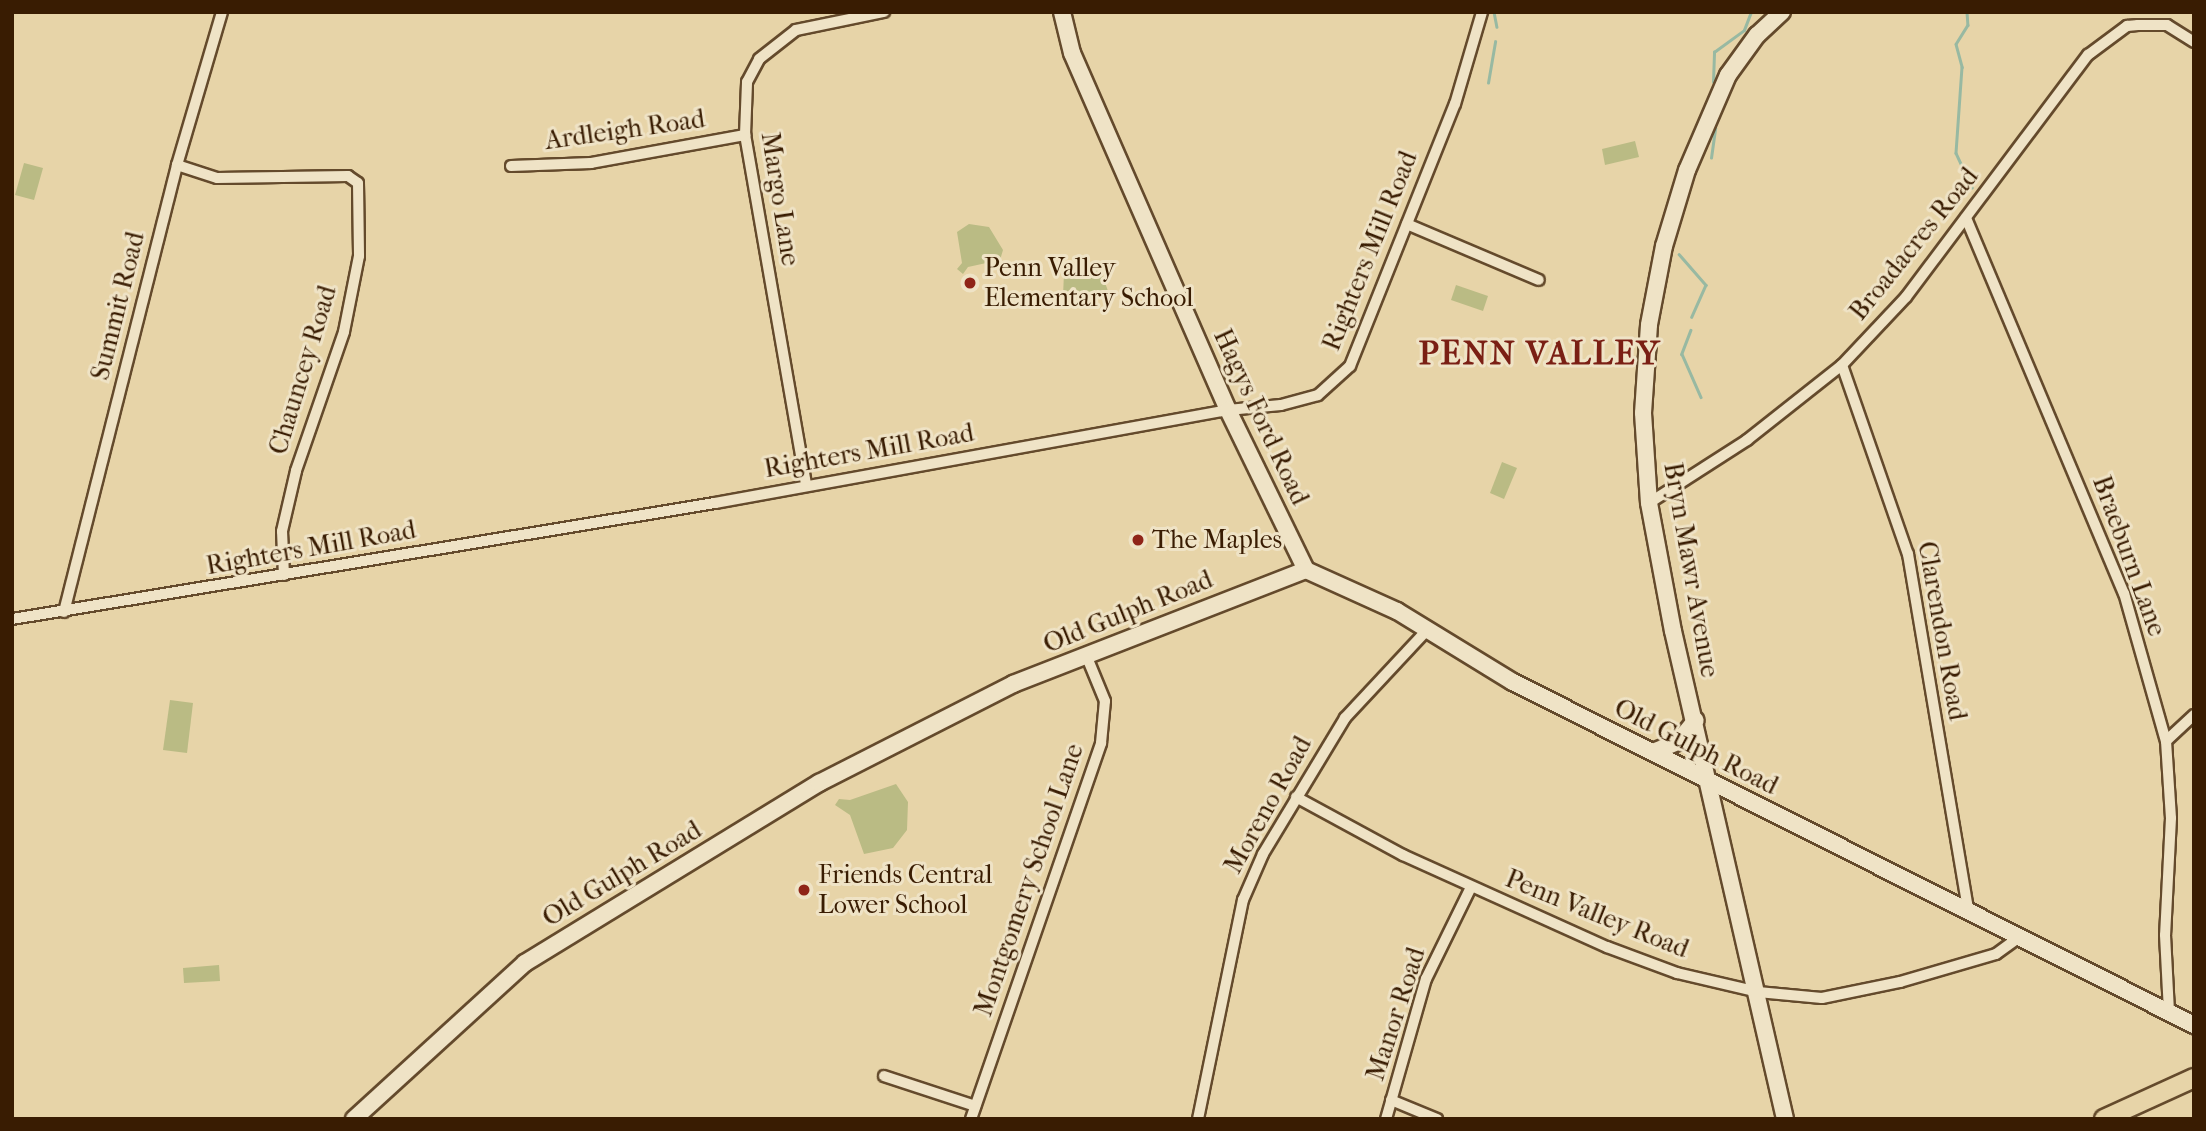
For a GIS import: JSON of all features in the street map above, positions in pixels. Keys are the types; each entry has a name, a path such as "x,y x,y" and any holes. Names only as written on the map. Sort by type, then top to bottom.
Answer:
{"main road":[{"path":"2104,1119 2194,1078"}],"street":[{"name":"Summit Road","path":"64,612 177,165 222,12"},
{"name":"Margo Lane","path":"807,484 746,135 747,82 759,58 796,30 857,14 884,12"},
{"name":"Hagys Ford Road","path":"1062,12 1072,53 1228,410 1306,570"},
{"name":"Righters Mill Road","path":"12,619 284,575 1228,410 1305,400 1318,395 1348,368 1455,104 1482,12"},
{"name":"Bryn Mawr Avenue","path":"1783,12 1757,35 1728,75 1687,170 1664,246 1649,326 1643,412 1649,503 1785,1119"},
{"name":"Broadacres Road","path":"1649,503 1747,440 1842,365 1906,297 2088,55 2127,26 2166,25 2194,42"},
{"name":"Ardleigh Road","path":"511,166 591,163 746,135"},
{"name":"Chauncey Road","path":"177,165 217,178 355,178 359,256 344,332 287,507 282,531 284,575"},
{"name":"Braeburn Lane","path":"1966,218 2124,593 2166,741 2171,818 2165,934 2169,1012"},
{"path":"1407,224 1539,280"},
{"name":"Clarendon Road","path":"1842,365 1908,554 1969,913"},
{"name":"Old Gulph Road","path":"355,1119 525,963 581,925 819,783 1013,684 1306,570 1428,629 1513,682 2194,1025"},
{"name":"Moreno Road","path":"1198,1119 1243,900 1263,854 1345,718 1428,629"},
{"name":"Montgomery School Lane","path":"971,1119 1101,743 1105,701 1086,655"},
{"path":"2166,741 2194,715"},
{"path":"1653,752 1678,742 1696,720"},
{"name":"Penn Valley Road","path":"1296,797 1471,887 1606,947 1677,972 1758,992 1822,998 1996,954 2018,938"},
{"name":"Manor Road","path":"1386,1119 1426,979 1471,887"},
{"path":"884,1076 975,1106"},
{"path":"1391,1100 1437,1119"}],"green space":[{"path":"1635,141 1639,157 1605,165 1602,149"},
{"path":"24,163 43,168 34,200 15,195"},
{"path":"969,224 989,227 1003,250 1000,260 968,267 963,274 957,269 962,263 957,232"},
{"path":"1100,269 1108,291 1067,300 1063,296 1064,273"},
{"path":"1456,285 1488,296 1483,311 1451,300"},
{"path":"1502,462 1517,468 1504,499 1490,493"},
{"path":"170,700 193,703 187,753 163,750"},
{"path":"896,784 908,802 907,830 893,848 864,854 850,815 835,805 839,799 850,800"},
{"path":"219,965 220,981 184,983 183,968"}],"waterway":[{"path":"1494,12 1497,27"},
{"path":"1713,82 1714,52 1744,30 1751,12"},
{"path":"1967,12 1968,25 1956,44 1962,67 1956,153 1972,187"},
{"path":"1488,83 1495,42"},
{"path":"1711,158 1715,128"},
{"path":"1679,254 1706,285 1692,317"},
{"path":"1691,330 1682,354 1701,397"}],"place":[{"name":"Penn Valley Elementary School","path":"970,283"},
{"name":"The Maples","path":"1138,540"},
{"name":"Friends Central Lower School","path":"804,890"}],"district":[{"name":"PENN VALLEY","path":"1540,354"}]}
